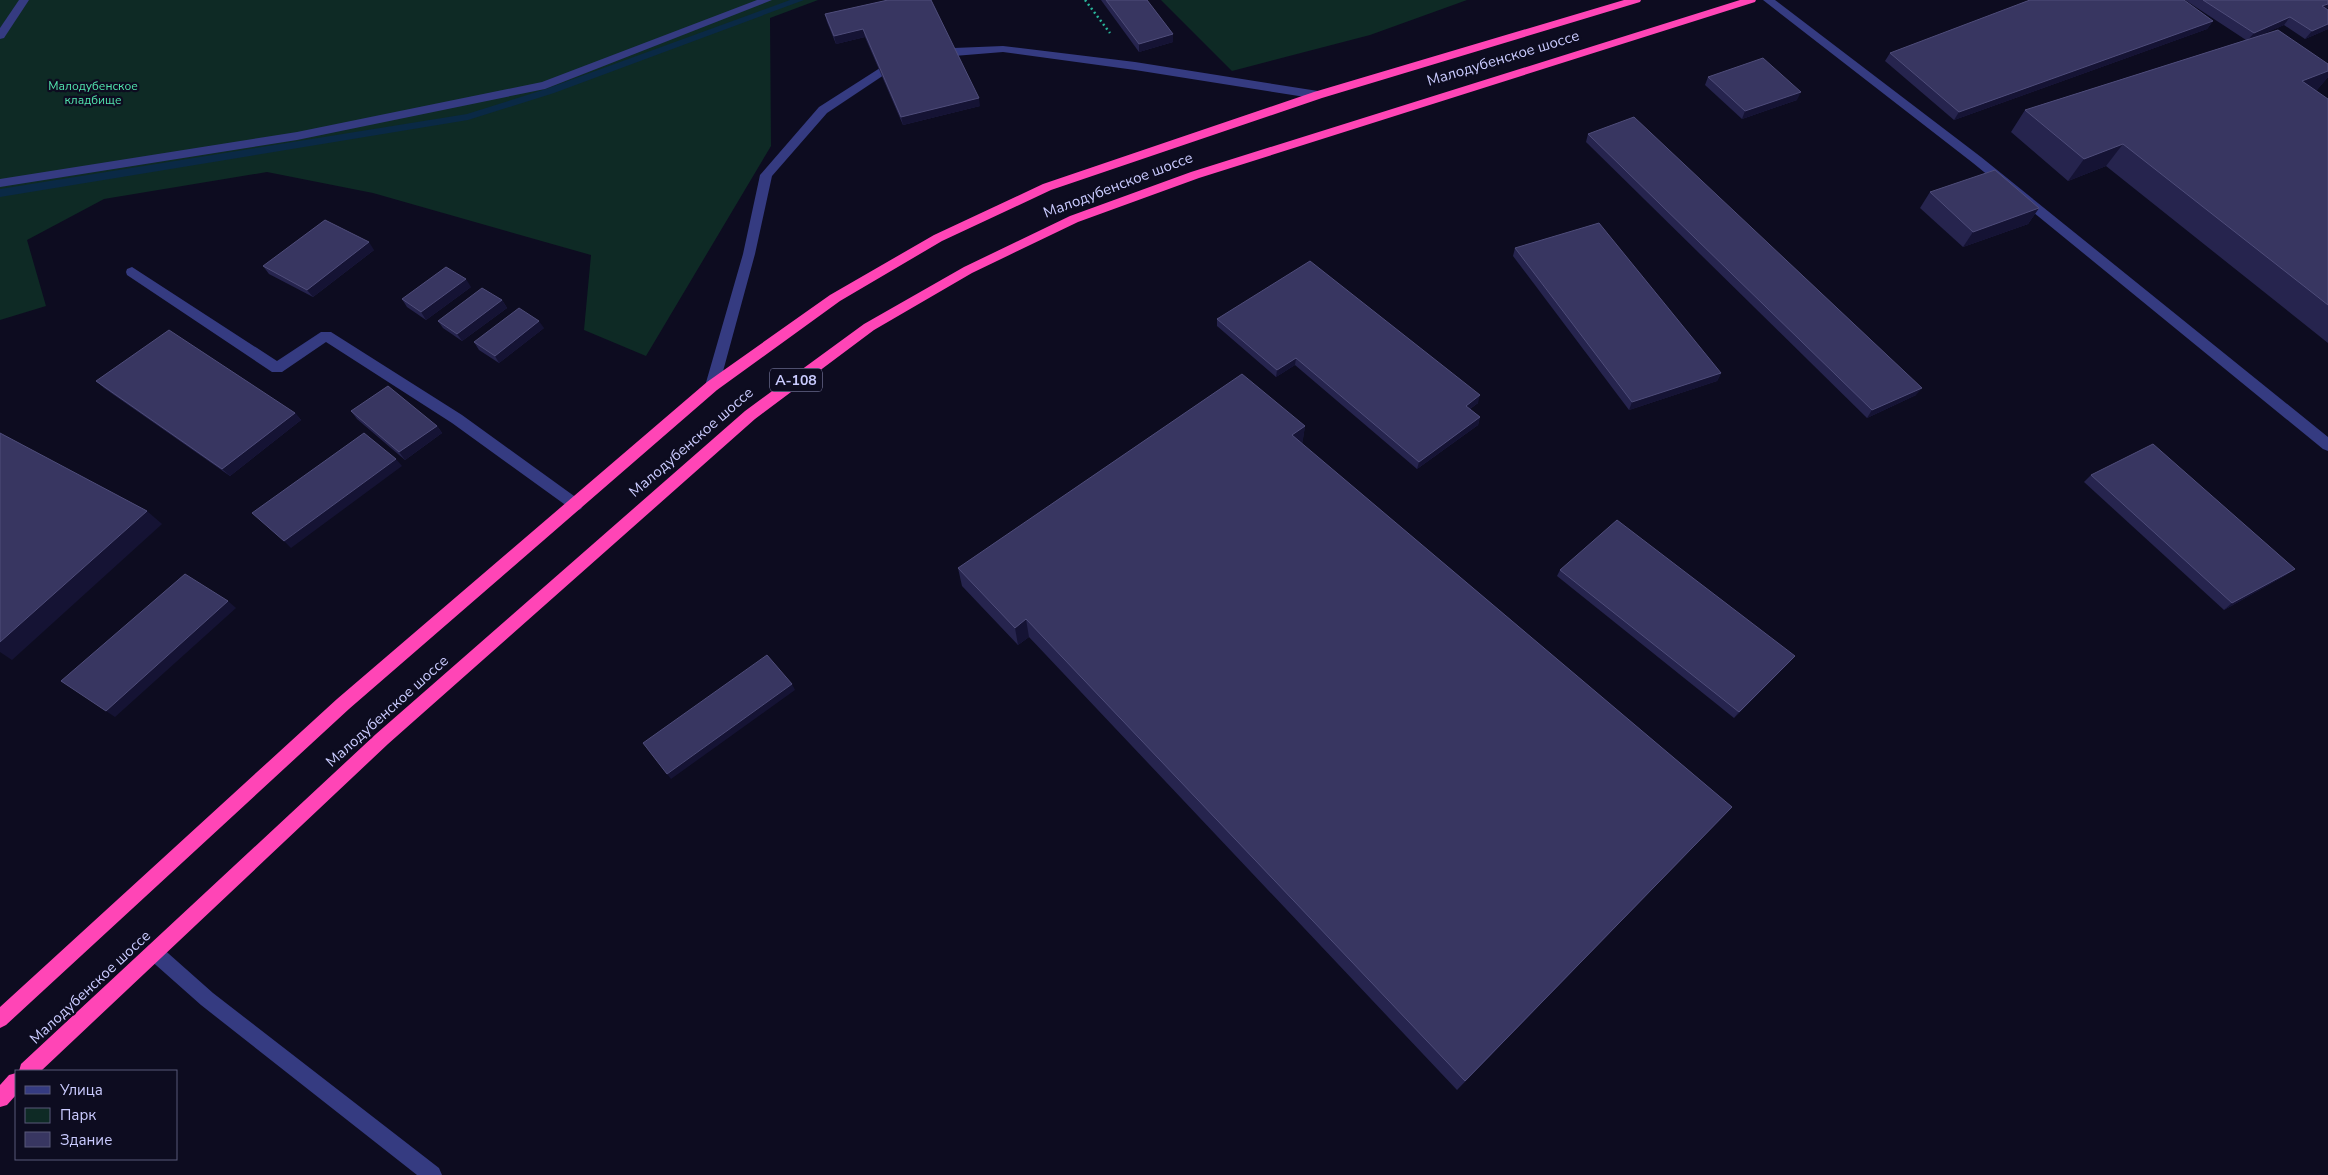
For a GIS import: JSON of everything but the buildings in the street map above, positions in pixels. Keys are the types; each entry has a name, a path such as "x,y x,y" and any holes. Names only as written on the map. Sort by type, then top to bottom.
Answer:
{"highway":[{"name":"Малодубенское шоссе","path":"0,1019 343,704 712,386 835,298 938,238 1047,187 1318,95 1636,0"},
{"name":"Малодубенское шоссе","path":"29,1070 382,740 750,415 868,327 968,270 1074,219 1204,172 1751,0"},
{"path":"0,1098 15,1083"}],"lane":[{"path":"0,36 24,0"},
{"path":"0,183 297,136 545,85 767,0"},
{"path":"1768,0 1977,160 2328,445"},
{"path":"954,52 1003,48 1135,66 1318,95"},
{"path":"712,386 749,254 766,175 824,110 880,72"},
{"path":"132,272 277,368 326,335 457,419 576,505"},
{"path":"154,952 207,999 432,1175"}],"green space":[{"name":"Малодубенское кладбище","path":"0,0 818,0 770,18 771,146 646,356 584,330 591,255 373,193 267,172 104,199 27,240 46,306 0,320"},
{"path":"1161,0 1467,0 1370,35 1232,71"}],"waterway":[{"path":"0,193 468,117 550,91 799,0"}]}
